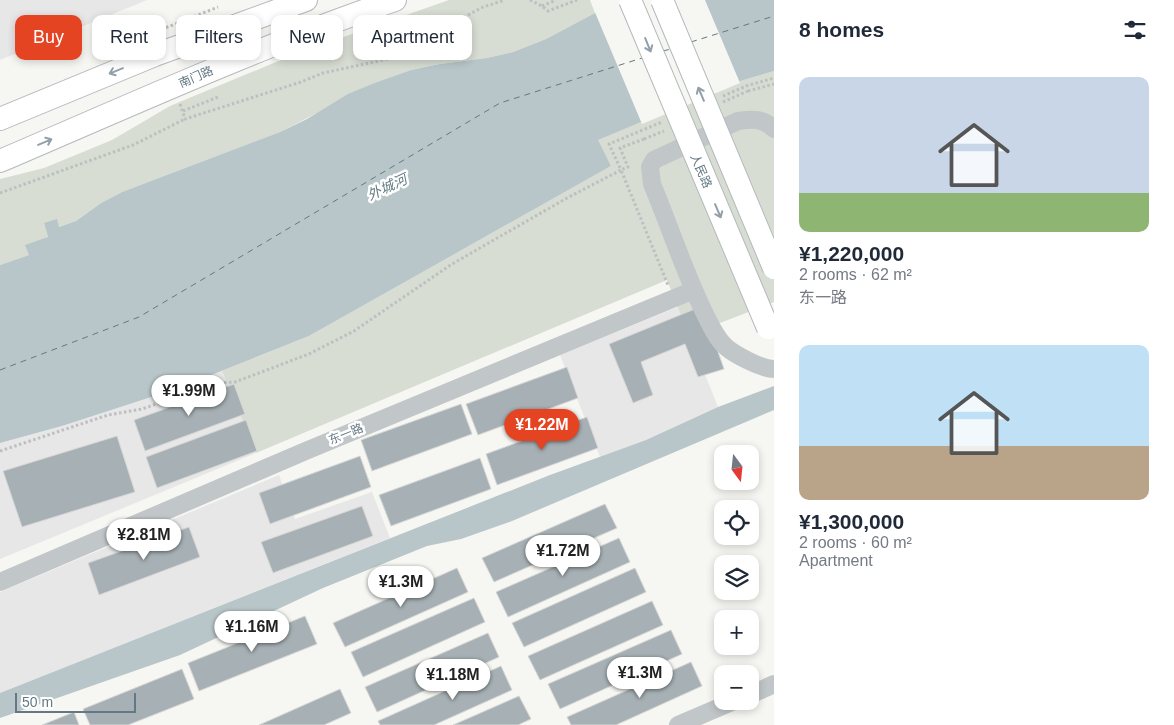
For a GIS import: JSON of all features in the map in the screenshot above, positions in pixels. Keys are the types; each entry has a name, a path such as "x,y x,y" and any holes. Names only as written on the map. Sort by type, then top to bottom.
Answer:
{"main road":[{"path":"0,119 155,55 257,8 306,0"},
{"name":"南门路","path":"343,18 395,0"},
{"name":"人民路","path":"630,0 672,122 771,334"},
{"path":"662,0 713,103 774,268"},
{"path":"257,8 271,45"},
{"name":"南门路","path":"0,161 271,45"}],"street":[{"path":"774,129 767,122 753,119 738,121 654,160 650,167 652,184 694,290 714,332 726,347 767,369 774,369"},
{"name":"东一路","path":"0,582 308,450 694,290"},
{"path":"759,690 774,684"},
{"path":"678,725 714,710"}],"path":[{"path":"0,193 133,145 186,119 301,82 323,73 371,63 415,49 436,38 453,23 483,7 505,0"},
{"path":"530,0 548,11 577,0"},
{"path":"542,6 556,0"},
{"path":"166,28 218,7"},
{"path":"713,103 746,86 774,78"},
{"path":"713,103 774,84"},
{"path":"186,119 182,111 218,97"},
{"path":"0,451 108,415 142,409 196,388 216,383 235,382 309,354 354,331 452,264 558,203 628,167 620,148 644,139 672,122"},
{"path":"672,122 609,144 674,299"}],"shaded area":[{"path":"0,0 147,0 110,15 92,15 92,22 82,27 82,15 15,15 15,54 0,60"},
{"path":"449,0 590,0 595,13 546,39 513,52 472,60 472,15 406,15"},
{"path":"353,34 353,60 471,60 411,70 377,82 280,132 122,192 101,203 76,221 59,227 44,223 48,237 29,255 0,265 0,179 44,168 112,140 170,106 281,60 343,60 343,37"},
{"path":"774,71 774,302 689,335 667,280 256,453 222,371 309,336 611,166 597,140 737,82"},
{"path":"678,307 718,407 646,440 600,457 560,355"},
{"path":"222,371 256,453 0,559 0,443 62,426 179,388"},
{"path":"279,475 295,519 372,492 390,538 0,693 0,592"}],"water":[{"name":"外城河","path":"626,0 774,0 774,71 737,82 598,140 611,166 309,336 179,388 62,426 0,443 0,265 29,255 25,245 48,237 44,223 57,219 59,227 76,221 101,203 122,192 280,132 307,119 348,94 377,82 411,70 513,52 546,39 595,13"},
{"path":"774,386 774,410 512,521 461,539 427,546 323,588 180,655 0,718 0,693 550,475 646,440 718,407"}],"pier":[{"path":"619,0 705,0 740,83 642,124 594,10"}],"building":[{"path":"702,306 724,369 698,377 685,344 641,362 653,395 633,403 609,344"},
{"path":"567,367 578,398 478,435 466,404"},
{"path":"234,384 245,414 145,451 134,420"},
{"path":"461,404 472,434 372,471 361,440"},
{"path":"587,417 598,448 497,485 486,454"},
{"path":"246,420 257,451 157,488 146,457"},
{"path":"117,436 135,492 22,527 3,471"},
{"path":"360,456 371,487 270,524 259,493"},
{"path":"480,458 491,489 391,526 379,495"},
{"path":"605,504 617,528 494,582 482,558"},
{"path":"362,506 373,536 273,573 261,542"},
{"path":"189,527 200,557 99,595 88,563"},
{"path":"619,538 630,562 508,617 496,592"},
{"path":"457,568 468,592 345,647 333,623"},
{"path":"635,568 646,592 524,647 512,623"},
{"path":"474,598 485,622 363,677 351,652"},
{"path":"652,601 663,625 540,680 528,656"},
{"path":"305,616 317,644 199,691 188,663"},
{"path":"671,630 682,654 560,709 548,684"},
{"path":"488,633 499,657 377,712 365,687"},
{"path":"691,662 702,686 616,725 571,725 567,717"},
{"path":"501,666 512,690 434,725 380,725 378,721"},
{"path":"182,669 194,699 128,725 90,725 83,709"},
{"path":"340,689 351,713 324,725 259,725"},
{"path":"519,696 531,719 518,725 453,725"},
{"path":"74,712 79,725 42,725"}],"ferry route":[{"path":"691,42 774,16"},
{"path":"663,51 671,49"},
{"path":"0,370 139,317 500,103 642,58"}]}
